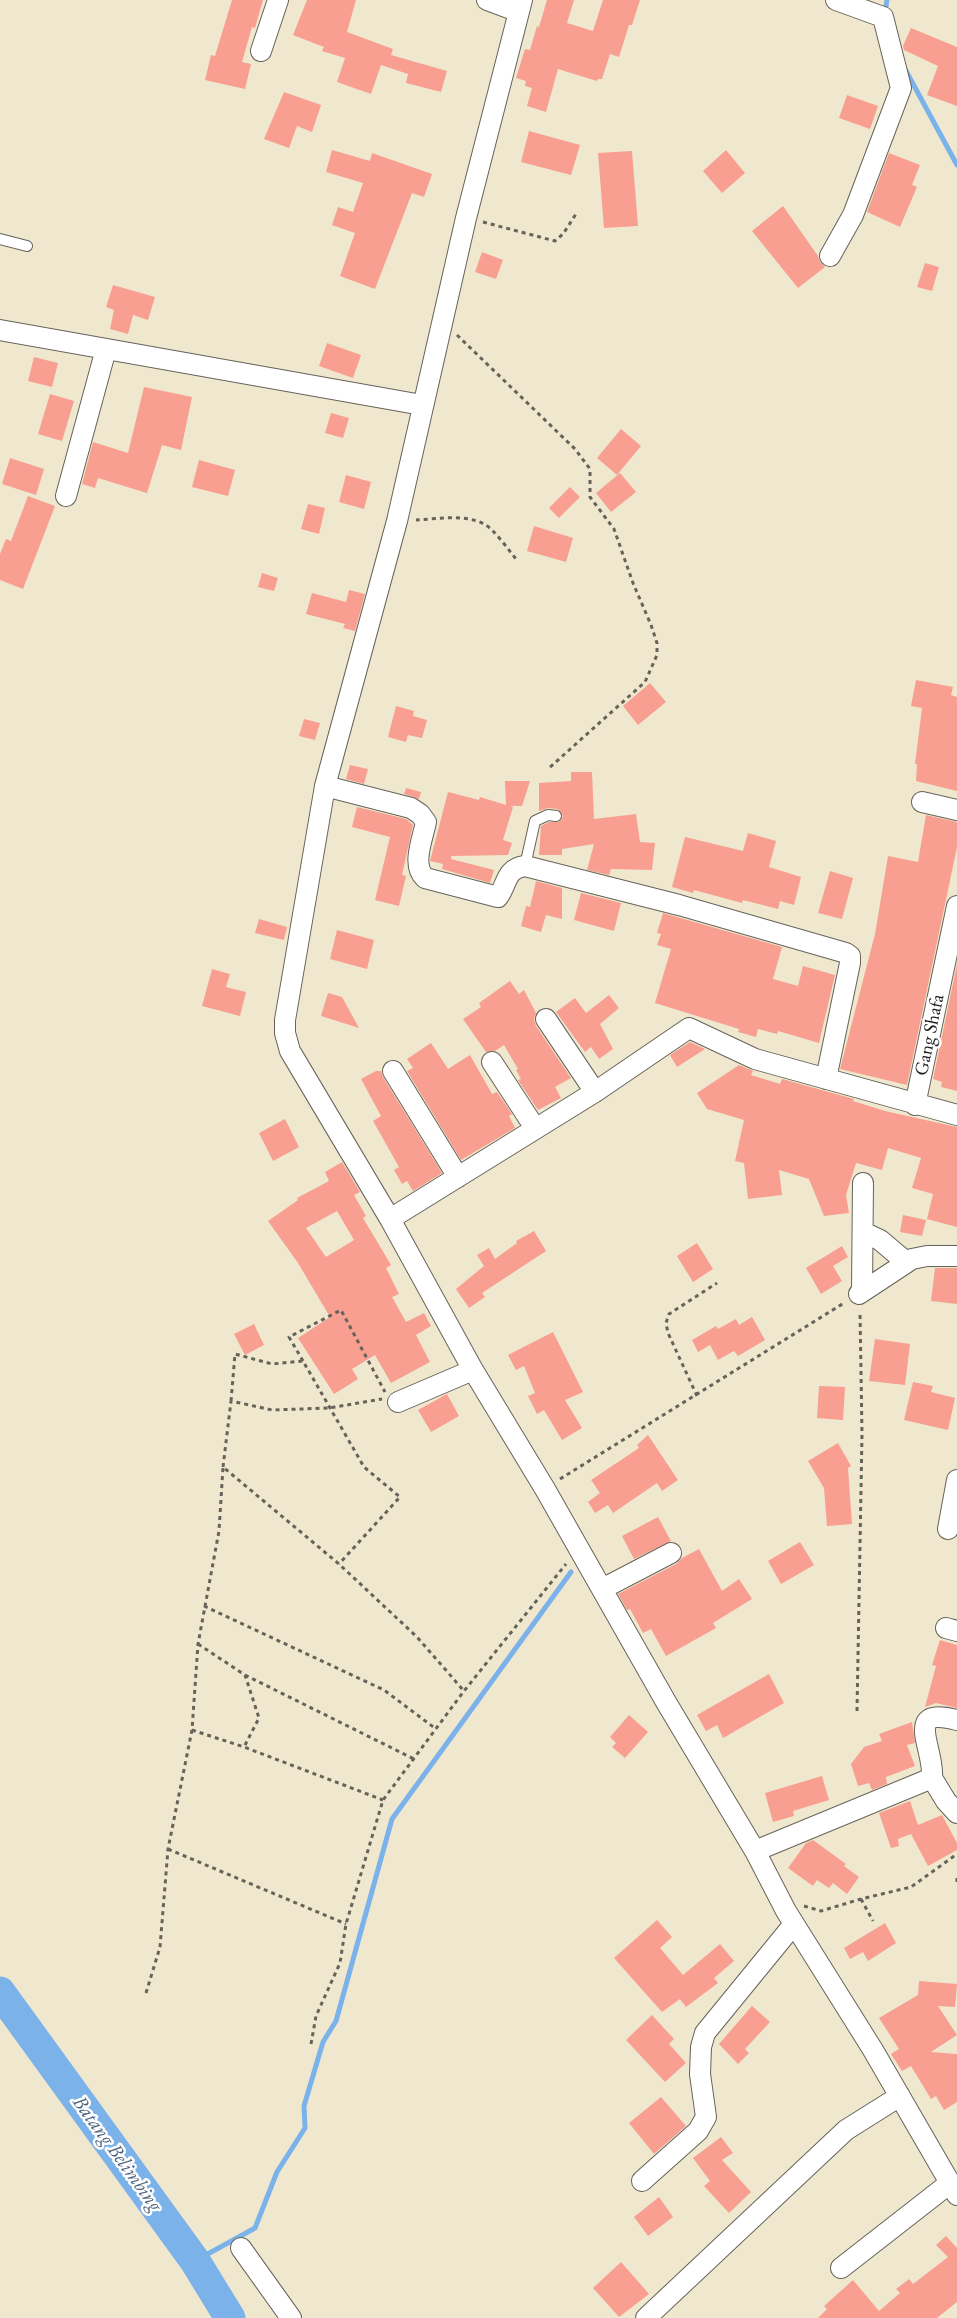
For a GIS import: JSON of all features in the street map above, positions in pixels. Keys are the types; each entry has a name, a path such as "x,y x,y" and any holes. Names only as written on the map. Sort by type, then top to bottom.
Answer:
{"street":[{"path":"261,51 278,0"},
{"path":"487,0 520,6 466,218 397,521 325,786 284,1020 284,1033 290,1051 390,1219 473,1370 545,1488 755,1850 790,1918 900,2096 954,2189 841,2268"},
{"path":"830,256 853,215 901,88 883,17 836,0"},
{"path":"0,330 422,405"},
{"path":"66,496 106,349"},
{"path":"325,786 411,808 420,814 426,822 418,870 425,878 498,897 509,873 513,869 525,866 679,905 846,953 850,956 850,962 826,1079"},
{"path":"922,802 957,810"},
{"name":"Gang Shafa","path":"916,1105 957,906"},
{"path":"546,1019 595,1092"},
{"path":"390,1219 595,1092 689,1028 755,1059 957,1115"},
{"path":"492,1062 535,1128"},
{"path":"392,1071 458,1177"},
{"path":"861,1292 863,1183"},
{"path":"863,1232 880,1240 906,1262"},
{"path":"861,1292 906,1262 927,1256 957,1256"},
{"path":"398,1402 473,1370"},
{"path":"948,1529 957,1480"},
{"path":"602,1589 670,1553"},
{"path":"957,1720 933,1716 924,1725 932,1758 932,1778 946,1801 957,1813"},
{"path":"755,1850 932,1778"},
{"path":"642,2181 698,2131 704,2122 706,2113 700,2065 701,2047 705,2034 790,1918"},
{"path":"646,2318 846,2130 900,2096"},
{"path":"241,2248 291,2318"}],"lane":[{"path":"0,239 27,246"},
{"path":"525,866 534,821 548,815 556,816"}],"path":[{"path":"466,218 555,241 563,234 576,214"},
{"path":"443,321 574,449 590,469 590,497 614,529 656,643 655,664 645,682 548,769"},
{"path":"397,521 454,519 481,522 491,529 516,559"},
{"path":"697,1396 668,1333 666,1323 669,1314 718,1284"},
{"path":"545,1488 697,1396 861,1292"},
{"path":"857,1711 862,1434 861,1292"},
{"path":"231,1401 272,1410 329,1408 388,1398 341,1310 289,1337 329,1408 364,1467 400,1497 339,1564"},
{"path":"146,1994 160,1947 168,1849 192,1730 198,1644 219,1531 223,1467 236,1354 272,1364 303,1361"},
{"path":"223,1467 339,1564 417,1637 464,1691"},
{"path":"311,2044 316,2016 340,1963 346,1924 383,1800 464,1691 579,1549"},
{"path":"204,1606 384,1690 436,1729"},
{"path":"198,1644 245,1675 414,1759"},
{"path":"244,1747 259,1718 245,1675"},
{"path":"192,1730 244,1747 383,1800"},
{"path":"168,1849 346,1924"},
{"path":"790,1918 804,1906 821,1911 911,1887 957,1854"},
{"path":"957,1879 957,1885"},
{"path":"861,1899 873,1921"}],"building":[{"path":"232,0 263,0 255,28 252,27 242,62 251,64 245,89 205,80 211,55 215,56"},
{"path":"307,0 356,0 347,32 393,49 391,55 447,71 441,92 406,83 408,74 381,65 371,94 337,82 345,58 322,51 324,47 293,35"},
{"path":"547,0 574,0 567,23 593,31 603,0 640,0 632,25 629,25 619,57 610,54 602,79 597,81 558,69 546,112 527,106 532,88 525,86 526,81 516,78 525,49 530,50"},
{"path":"911,28 957,47 957,106 927,95 938,66 904,50 903,46"},
{"path":"284,92 321,105 312,132 297,126 289,148 264,139"},
{"path":"847,95 878,106 870,129 839,118"},
{"path":"529,131 580,145 571,175 521,162"},
{"path":"332,150 370,161 372,153 432,174 424,197 412,193 375,289 340,276 355,233 332,225 338,207 353,212 363,183 326,172"},
{"path":"726,150 745,173 722,193 703,171"},
{"path":"632,151 638,226 604,228 598,153"},
{"path":"889,153 920,165 912,185 917,187 900,227 867,212"},
{"path":"783,206 825,267 798,288 752,231"},
{"path":"482,252 503,260 496,279 475,272"},
{"path":"925,263 939,267 932,291 917,287"},
{"path":"113,285 155,297 148,320 133,315 128,334 110,329 114,310 106,307"},
{"path":"327,343 361,355 353,378 319,366"},
{"path":"34,357 58,363 52,387 28,381"},
{"path":"144,387 192,397 181,450 162,445 147,493 98,478 95,488 82,484 93,442 128,453"},
{"path":"50,394 74,401 62,441 38,434"},
{"path":"331,413 349,418 343,438 325,433"},
{"path":"621,429 641,446 617,475 597,458"},
{"path":"10,458 44,469 36,495 2,484"},
{"path":"199,460 235,470 228,496 192,487"},
{"path":"620,473 636,492 611,512 596,493"},
{"path":"346,475 371,482 364,509 339,502"},
{"path":"570,487 580,497 559,518 549,508"},
{"path":"28,496 55,506 23,589 0,580 0,554 6,539 11,541"},
{"path":"308,504 325,508 319,534 301,529"},
{"path":"534,526 573,538 566,562 527,551"},
{"path":"262,573 278,578 274,591 258,587"},
{"path":"349,590 365,594 355,631 343,628 345,624 306,614 312,593 346,602"},
{"path":"916,680 953,687 951,695 957,697 957,791 916,781 917,764 915,764 922,708 911,706"},
{"path":"650,683 666,702 638,725 623,706"},
{"path":"396,706 414,711 413,716 427,720 422,738 408,735 406,742 388,737"},
{"path":"304,719 320,723 315,740 299,736"},
{"path":"350,765 368,769 364,784 346,779"},
{"path":"571,772 592,772 594,819 636,814 640,842 655,843 652,870 611,869 609,875 587,870 594,844 562,849 562,855 539,855 541,826 549,822 559,822 563,816 557,809 548,808 539,811 539,783 571,781"},
{"path":"505,781 530,781 522,806 510,806 513,807 503,840 512,843 508,855 451,856 451,859 494,870 490,883 442,869 443,864 430,861 448,792 479,800 480,797 506,805"},
{"path":"406,788 421,792 419,799 404,794"},
{"path":"357,807 406,819 413,825 402,875 406,876 399,906 375,900 390,837 352,827"},
{"path":"926,815 957,822 957,847 907,1085 840,1069 875,934 888,856 918,862"},
{"path":"748,833 776,841 769,867 801,877 794,905 780,901 778,909 743,900 742,903 694,890 693,893 672,887 685,837 743,851"},
{"path":"830,871 853,878 842,919 818,913"},
{"path":"536,881 562,888 562,919 546,915 541,932 521,926 526,906 530,907"},
{"path":"581,893 621,903 614,931 574,920"},
{"path":"663,913 782,947 773,979 798,986 803,966 835,975 819,1043 778,1031 777,1034 758,1029 756,1037 738,1032 739,1029 655,1003 671,949 657,945 661,934 657,933"},
{"path":"259,919 287,927 284,940 255,933"},
{"path":"337,930 374,940 367,969 330,959"},
{"path":"957,964 957,1091 941,1087 942,1082 933,1079"},
{"path":"212,969 230,974 226,987 246,992 240,1016 202,1006"},
{"path":"510,981 519,994 524,990 536,1013 534,1019 536,1026 571,1078 555,1087 561,1098 538,1110 518,1080 521,1079 516,1070 518,1069 504,1045 495,1051 486,1052 463,1019 481,1007 479,1003"},
{"path":"328,993 342,997 359,1028 321,1016"},
{"path":"609,995 619,1008 600,1024 613,1049 599,1059 591,1047 585,1052 556,1012 575,998 586,1013"},
{"path":"690,1042 705,1049 677,1067 670,1055"},
{"path":"431,1043 448,1069 470,1055 492,1094 497,1092 512,1114 509,1116 515,1128 461,1160 407,1071 413,1068 407,1059"},
{"path":"739,1065 753,1071 751,1075 780,1084 782,1079 854,1099 853,1101 885,1111 957,1127 957,1227 927,1219 933,1194 912,1188 921,1158 888,1148 882,1170 856,1163 846,1195 849,1213 824,1216 809,1179 779,1170 782,1195 748,1199 744,1163 735,1161 744,1120 707,1109 697,1093"},
{"path":"376,1071 381,1071 442,1173 413,1191 407,1181 402,1184 394,1170 399,1167 373,1121 381,1116 361,1079"},
{"path":"285,1119 299,1147 273,1161 259,1133"},
{"path":"342,1162 360,1192 354,1195 366,1216 363,1218 391,1265 386,1268 399,1294 392,1297 406,1322 424,1313 431,1326 416,1335 430,1362 391,1383 375,1355 352,1369 358,1379 334,1394 298,1338 330,1317 298,1263 268,1221 298,1200 297,1198 329,1181 325,1172","holes":["337,1211 354,1240 326,1257 306,1228"]},
{"path":"903,1215 926,1220 922,1236 900,1232"},
{"path":"534,1231 546,1251 482,1293 485,1297 469,1308 456,1289 484,1266 477,1255 489,1248 495,1259 517,1243 516,1241"},
{"path":"697,1243 713,1269 693,1282 677,1256"},
{"path":"842,1246 848,1257 833,1266 842,1281 821,1294 806,1268"},
{"path":"935,1268 957,1268 957,1304 931,1301"},
{"path":"752,1317 765,1340 738,1356 734,1351 718,1360 710,1345 698,1352 692,1340 716,1326 718,1329 736,1319 739,1325"},
{"path":"254,1324 264,1345 245,1355 234,1334"},
{"path":"553,1332 583,1392 565,1400 582,1428 562,1440 544,1410 537,1414 528,1396 535,1393 524,1366 516,1370 508,1355"},
{"path":"875,1339 910,1344 905,1385 869,1381"},
{"path":"913,1382 933,1386 931,1392 955,1398 948,1430 904,1420"},
{"path":"819,1386 845,1387 843,1420 817,1418"},
{"path":"447,1394 459,1416 431,1432 418,1410"},
{"path":"648,1435 678,1480 662,1491 657,1483 613,1513 608,1505 595,1513 588,1502 600,1493 591,1480 639,1448 637,1445"},
{"path":"838,1443 851,1466 848,1468 852,1524 827,1526 824,1488 808,1461"},
{"path":"658,1517 671,1541 634,1559 622,1536"},
{"path":"800,1542 814,1565 781,1584 768,1561"},
{"path":"699,1549 722,1591 739,1579 752,1599 713,1623 716,1628 666,1656 651,1629 643,1633 630,1609 627,1610 618,1594 676,1564 682,1558"},
{"path":"940,1640 957,1645 957,1708 936,1703 925,1707 936,1666 932,1665"},
{"path":"769,1674 784,1703 723,1738 717,1725 706,1731 697,1715"},
{"path":"629,1715 648,1732 625,1758 612,1747 616,1743 610,1737"},
{"path":"912,1722 915,1743 907,1745 915,1766 886,1777 887,1784 872,1790 869,1783 858,1786 851,1764 864,1747 882,1741 879,1734"},
{"path":"822,1776 829,1800 793,1811 794,1816 773,1822 765,1793"},
{"path":"910,1801 918,1825 942,1815 957,1843 957,1850 928,1866 911,1834 898,1839 899,1846 891,1848 879,1813"},
{"path":"813,1840 846,1864 844,1866 859,1877 847,1894 833,1883 829,1888 817,1880 813,1886 788,1868 806,1843"},
{"path":"657,1920 672,1937 660,1948 683,1975 720,1944 734,1961 714,1978 718,1983 686,2007 680,1999 662,2012 614,1958"},
{"path":"885,1923 896,1943 868,1961 863,1952 850,1959 844,1948"},
{"path":"919,1981 957,1984 955,2007 938,2006 957,2035 931,2052 957,2054 957,2102 944,2110 936,2096 931,2099 911,2066 902,2071 891,2054 899,2049 879,2018 918,1995"},
{"path":"752,2006 770,2022 745,2049 749,2053 738,2064 719,2044"},
{"path":"652,2015 674,2039 669,2044 686,2063 665,2082 626,2040"},
{"path":"661,2097 686,2126 654,2154 629,2123"},
{"path":"721,2137 733,2153 722,2160 751,2192 729,2213 704,2186 710,2181 693,2158"},
{"path":"659,2197 673,2217 648,2236 634,2217"},
{"path":"946,2236 957,2248 957,2302 937,2318 818,2318 827,2309 824,2306 853,2280 879,2311 900,2293 896,2289 909,2279 913,2284 948,2257 936,2245"},
{"path":"621,2262 649,2294 619,2317 593,2288"}],"waterway":[{"path":"885,12 887,0"},
{"path":"905,69 957,165"},
{"path":"195,2261 255,2228 277,2172 305,2128 304,2106 323,2042 336,2021 392,1819 571,1572"},
{"name":"Batang Belimbing","path":"0,1992 195,2261 230,2318"}]}
